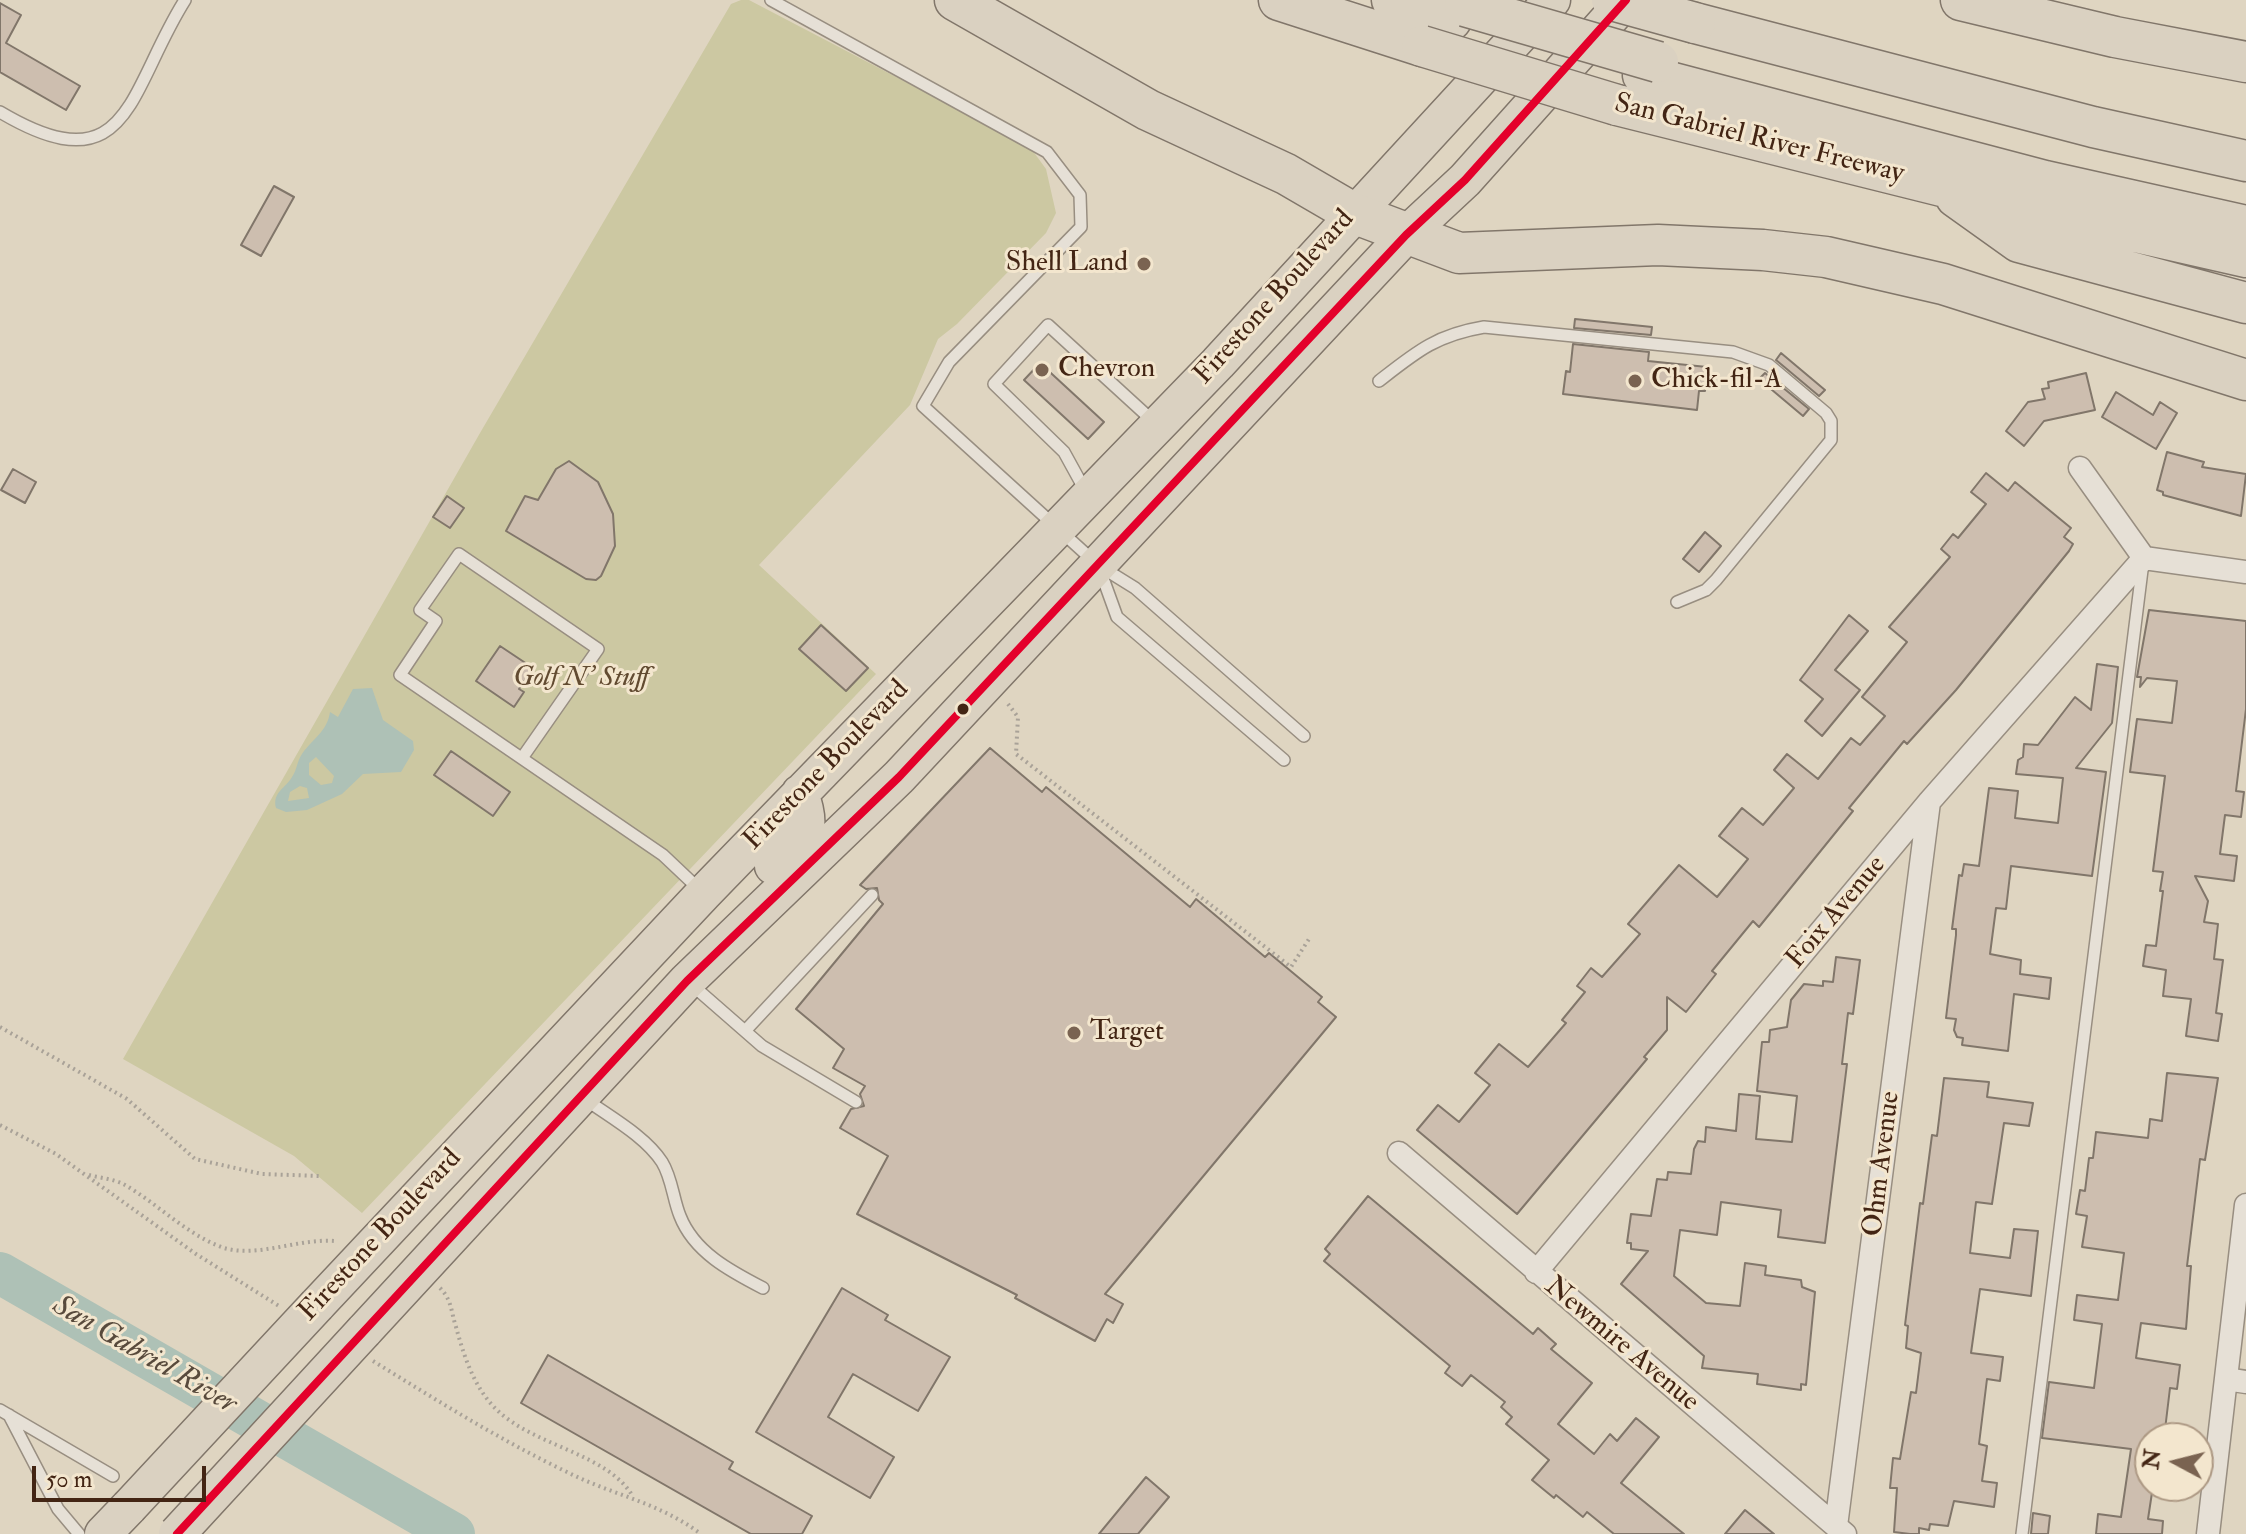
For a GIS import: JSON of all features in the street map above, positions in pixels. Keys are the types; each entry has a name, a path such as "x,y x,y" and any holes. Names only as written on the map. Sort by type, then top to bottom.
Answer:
{"highway":[{"path":"955,0 1148,110 1286,174 1353,213 1459,253 1658,245 1763,250 1880,267 2246,380"},
{"name":"San Gabriel River Freeway","path":"1279,0 1446,18 1617,105 1938,184 2038,200"},
{"path":"1392,0 1446,18 1650,68 2038,200 2246,257"},
{"path":"1612,0 2093,127 2246,161"},
{"path":"1961,0 2115,37 2246,62"},
{"path":"2038,200 2246,208"},
{"path":"2038,200 2246,226"},
{"path":"2038,200 2246,303"}],"main road":[{"name":"Firestone Boulevard","path":"103,1534 121,1492 317,1305 704,893 1157,425 1552,0"},
{"name":"Firestone Boulevard","path":"177,1534 687,981 899,777 1406,235 1465,180 1626,0"},
{"path":"687,981 703,939 805,831 809,818 800,793"}],"street":[{"path":"2080,468 2144,558 2246,572"},
{"name":"Foix Avenue","path":"1536,1272 1929,802 2144,558"},
{"name":"Ohm Avenue","path":"1841,1530 1929,802"},
{"name":"Newmire Avenue","path":"1399,1153 1841,1530"},
{"path":"2208,1534 2236,1380 2246,1205"}],"lane":[{"path":"0,112 24,126 66,142 89,141 109,131 124,114 185,0"},
{"path":"771,0 1047,152 1080,195 1081,227 949,362 923,406 1098,565 1135,588 1304,736"},
{"path":"1088,496 1064,452 994,384 1048,325 1157,425"},
{"path":"1379,381 1426,344 1444,336 1484,327 1733,352 1769,365 1826,413 1831,421 1831,440 1716,580 1706,590 1677,602"},
{"path":"522,758 598,649 459,554 420,610 436,621 400,675 663,855 704,893"},
{"path":"2022,1534 2144,558"},
{"path":"1098,565 1117,617 1284,760"},
{"path":"745,1031 872,895"},
{"path":"687,981 762,1046 856,1102"},
{"path":"582,1096 650,1147 663,1164 680,1216 690,1235 707,1253 763,1288"},
{"path":"4,1412 121,1492"},
{"path":"4,1412 58,1509 79,1534"}],"path":[{"path":"989,680 1018,717 1016,754 1291,967 1309,939"},
{"path":"0,1027 127,1099 195,1159 262,1174 320,1176"},
{"path":"87,1175 122,1183 176,1221 223,1247 240,1251 316,1239 338,1242 362,1255"},
{"path":"421,1271 450,1301 470,1369 479,1388 498,1411 538,1436 620,1477 633,1497"}],"green space":[{"name":"Golf N' Stuff","path":"749,0 1030,147 1046,169 1056,213 1046,233 957,324 938,339 910,405 759,565 876,674 362,1213 294,1156 123,1059 480,433 731,4"}],"shaded area":[{"path":"372,688 383,720 413,741 414,750 401,772 363,774 342,794 307,810 286,812 276,808 276,798 294,774 302,754 323,730 330,712 338,717 353,689","holes":["316,757 334,776 332,783 321,785 309,775 309,763","300,786 307,788 309,798 288,801 290,792"]}],"building":[{"path":"0,3 21,15 6,43 80,86 66,110 0,72"},
{"path":"274,186 294,197 261,256 241,245"},
{"path":"1575,319 1652,327 1651,335 1574,328"},
{"name":"Chick-fil-A","path":"1573,344 1649,352 1648,361 1707,367 1705,391 1699,391 1697,410 1563,394 1566,371 1570,372"},
{"path":"1781,353 1825,390 1819,396 1776,360"},
{"name":"Chevron","path":"1040,363 1104,422 1088,439 1024,380"},
{"path":"1765,373 1809,409 1803,416 1759,379"},
{"path":"2086,373 2095,410 2044,421 2024,446 2006,431 2028,402 2045,399 2042,389 2049,388 2048,382"},
{"path":"2116,392 2153,415 2160,402 2177,413 2156,449 2102,417"},
{"path":"2167,452 2204,462 2202,467 2246,474 2241,516 2163,495 2157,490"},
{"path":"569,461 598,482 613,514 615,546 601,576 596,580 586,579 506,531 525,496 538,500 556,469"},
{"path":"13,469 36,482 25,503 1,490"},
{"path":"1986,473 2008,491 2015,482 2071,528 2064,537 2073,544 2069,551 1956,690 1907,744 1904,741 1849,808 1853,811 1759,927 1753,921 1712,971 1716,974 1686,1012 1667,997 1667,1030 1644,1057 1647,1059 1517,1214 1417,1130 1438,1105 1459,1122 1490,1085 1475,1073 1499,1044 1528,1067 1566,1023 1562,1020 1585,992 1577,986 1591,968 1602,977 1640,934 1628,924 1679,865 1717,897 1748,859 1719,836 1742,808 1763,825 1794,788 1774,770 1787,754 1818,779 1851,738 1860,745 1885,716 1862,697 1907,642 1889,627 1950,557 1941,549 1953,534 1958,538 1986,504 1971,492"},
{"path":"447,496 464,508 450,528 433,517"},
{"path":"1705,532 1721,546 1699,572 1683,559"},
{"path":"2149,610 2246,621 2246,709 2236,791 2244,792 2241,817 2225,815 2220,854 2237,856 2234,881 2195,876 2208,901 2204,922 2218,924 2214,959 2223,960 2216,1013 2222,1014 2218,1041 2186,1036 2191,999 2163,996 2166,970 2143,966 2146,945 2156,946 2163,891 2160,891 2163,872 2153,871 2165,776 2130,772 2137,719 2172,723 2177,681 2147,678 2140,687 2141,677 2137,677"},
{"path":"1849,615 1868,631 1835,670 1860,690 1822,736 1805,721 1823,699 1800,680"},
{"path":"821,625 868,668 846,691 799,649"},
{"path":"500,646 533,668 519,689 524,692 514,707 476,681"},
{"path":"2097,664 2118,667 2112,723 2076,768 2106,772 2092,876 2011,866 2006,909 1996,908 1990,954 2021,960 2020,974 2051,978 2049,999 2014,994 2008,1051 1962,1045 1963,1038 1957,1037 1954,1030 1956,1019 1946,1018 1956,935 1956,929 1952,929 1959,875 1962,876 1964,864 1979,866 1989,788 2018,791 2015,818 2058,823 2063,778 2016,774 2018,760 2023,757 2024,744 2038,745 2075,697 2091,710"},
{"name":"Target","path":"990,748 1042,792 1046,787 1190,907 1196,899 1265,957 1269,953 1322,997 1318,1002 1336,1017 1105,1294 1123,1304 1113,1323 1107,1319 1095,1341 1015,1298 1017,1295 857,1214 888,1156 840,1128 851,1109 864,1106 860,1094 865,1086 833,1068 844,1049 796,1009 883,904 877,888 866,889 860,885"},
{"path":"451,751 510,792 493,816 434,775"},
{"path":"1836,957 1860,960 1853,1014 1848,1013 1842,1064 1847,1064 1825,1243 1778,1237 1781,1210 1721,1202 1717,1235 1680,1230 1674,1276 1706,1303 1740,1306 1745,1263 1766,1266 1765,1275 1801,1280 1802,1287 1815,1292 1806,1385 1801,1384 1801,1390 1757,1384 1758,1374 1702,1368 1704,1356 1621,1284 1648,1251 1631,1249 1631,1243 1627,1243 1631,1214 1651,1216 1657,1179 1667,1180 1668,1172 1691,1174 1694,1149 1698,1141 1705,1142 1706,1127 1736,1131 1739,1094 1760,1096 1756,1139 1792,1142 1797,1096 1757,1091 1762,1042 1769,1042 1770,1030 1787,1027 1791,1000 1804,984 1823,986 1823,981 1833,982"},
{"path":"2167,1073 2218,1078 2205,1160 2200,1159 2187,1266 2191,1266 2186,1329 2141,1323 2136,1358 2180,1365 2177,1389 2170,1388 2166,1422 2134,1422 2134,1502 2151,1502 2148,1519 2163,1521 2162,1534 2096,1534 2098,1514 2121,1517 2131,1449 2042,1438 2049,1382 2094,1388 2102,1324 2074,1320 2077,1295 2118,1300 2124,1253 2082,1247 2087,1216 2076,1214 2080,1190 2085,1191 2096,1132 2148,1138 2150,1119 2162,1121"},
{"path":"1944,1078 1989,1082 1987,1097 2033,1103 2029,1126 2004,1123 1992,1204 1976,1202 1970,1253 2010,1258 2014,1229 2038,1231 2031,1296 1980,1289 1971,1353 2003,1357 2000,1381 1987,1379 1979,1444 1987,1446 1982,1481 1997,1483 1994,1507 1954,1501 1948,1526 1930,1524 1929,1530 1919,1528 1919,1534 1910,1534 1894,1532 1897,1488 1890,1488 1893,1458 1900,1459 1911,1392 1916,1393 1921,1353 1906,1348 1908,1326 1905,1325 1920,1203 1923,1204 1932,1135 1937,1136"},
{"path":"1368,1196 1533,1334 1538,1328 1556,1344 1551,1349 1592,1383 1558,1424 1594,1454 1610,1434 1617,1441 1636,1418 1659,1437 1621,1483 1684,1534 1614,1534 1587,1512 1583,1517 1556,1495 1554,1498 1532,1480 1549,1460 1506,1424 1512,1417 1501,1407 1505,1402 1471,1375 1462,1386 1445,1373 1450,1366 1324,1261 1330,1254 1325,1249"},
{"path":"842,1288 888,1315 885,1320 950,1357 918,1411 853,1374 828,1417 894,1457 870,1498 756,1432"},
{"path":"548,1355 733,1462 729,1469 812,1516 802,1534 751,1534 521,1403"},
{"path":"1146,1477 1169,1497 1138,1534 1099,1534"},
{"path":"1745,1510 1774,1534 1725,1534"},
{"path":"2033,1513 2050,1516 2048,1534 2031,1534"}],"waterway":[{"name":"San Gabriel River","path":"0,1273 454,1534"}],"transit line":[{"path":"177,1534 687,981 899,777 1406,235 1465,180 1626,0"}],"place":[{"name":"Shell Land","path":"1144,264"},
{"name":"Chevron","path":"1042,370"},
{"name":"Chick-fil-A","path":"1635,381"},
{"name":"Target","path":"1074,1033"}]}
